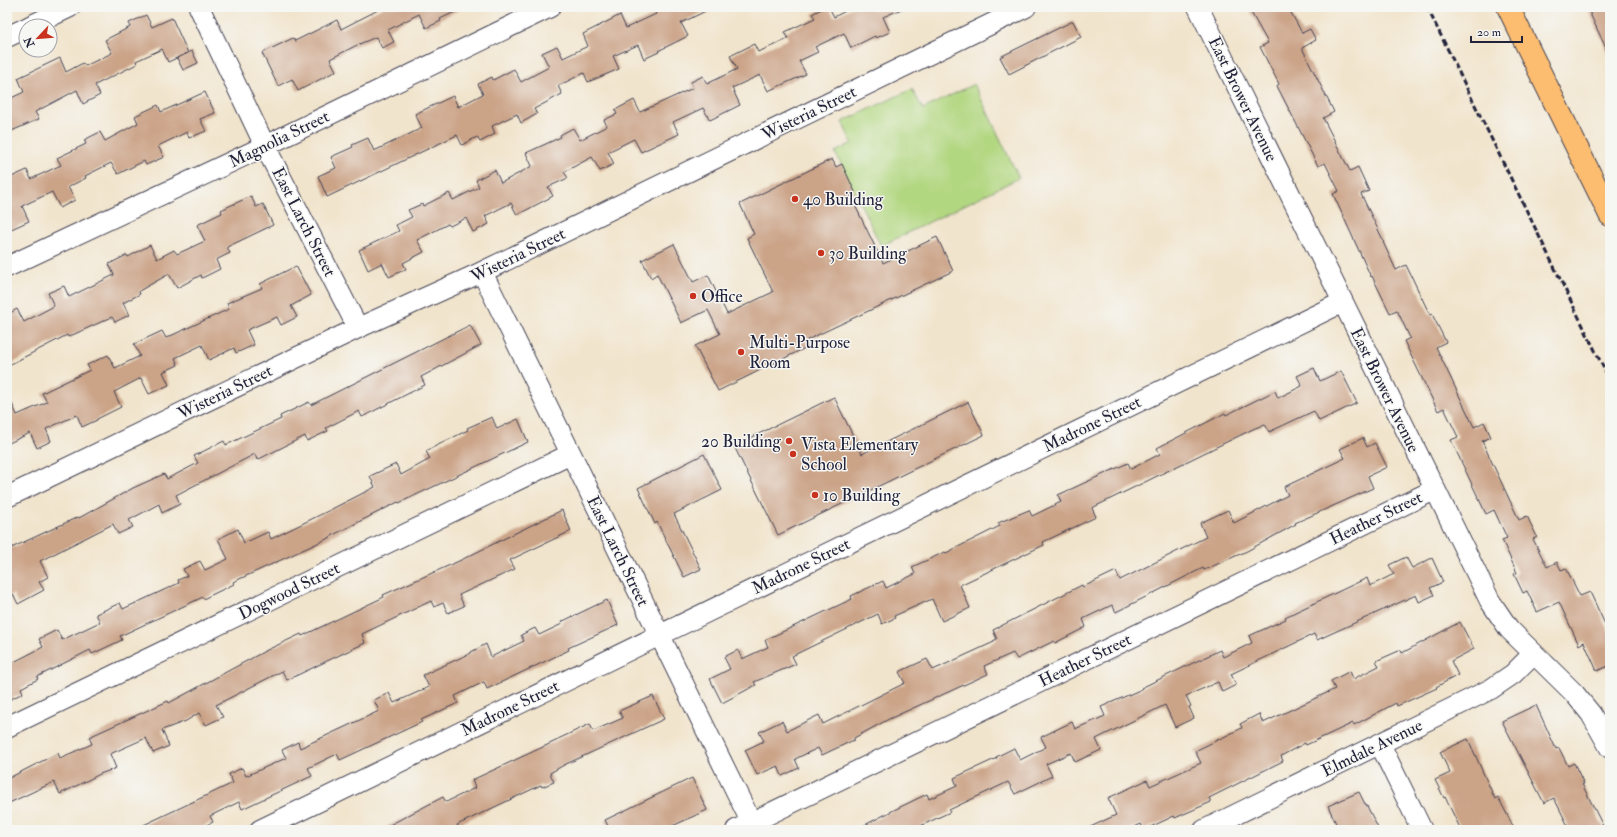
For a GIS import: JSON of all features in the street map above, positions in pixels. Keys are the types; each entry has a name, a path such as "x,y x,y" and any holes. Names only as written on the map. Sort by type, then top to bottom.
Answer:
{"main road":[{"path":"1508,7 1610,215"}],"street":[{"path":"47,18 70,7"},
{"name":"East Larch Street","path":"199,7 265,146 358,328"},
{"name":"Magnolia Street","path":"7,268 265,146 550,7"},
{"name":"Wisteria Street","path":"7,497 358,328 482,272 1026,7"},
{"name":"East Brower Avenue","path":"1198,7 1434,490 1490,601 1509,629 1574,693 1591,714 1610,748"},
{"path":"7,37 18,32"},
{"name":"East Larch Street","path":"482,272 659,635 747,828"},
{"name":"Madrone Street","path":"260,830 1342,302"},
{"name":"Dogwood Street","path":"7,727 571,454"},
{"name":"Heather Street","path":"747,828 1434,490"},
{"name":"Elmdale Avenue","path":"1204,830 1491,690 1512,674 1533,654"},
{"path":"1380,744 1422,830"}],"green space":[{"path":"974,84 1019,178 881,246 835,152 852,143 842,122 912,89 923,109"}],"building":[{"path":"384,7 465,7 440,19 441,21 426,28 419,14 388,30 394,42 382,48 376,37 357,45 330,59 336,71 298,91 292,79 278,86 262,53 293,38 295,41 337,20 341,29"},
{"path":"653,7 714,7 681,23 688,36 658,51 659,52 644,59 638,45 613,56 619,69 588,82 584,73 558,86 562,94 534,109 537,114 521,123 517,114 492,126 495,134 480,142 477,137 462,145 457,135 327,197 318,176 336,168 331,157 368,138 374,151 422,128 415,114 453,96 458,107 483,94 478,84 492,77 493,80 514,69 521,82 549,67 542,53 557,46 563,58 588,46 583,34 620,15 626,28 656,14"},
{"path":"825,7 829,7 834,17 853,7 906,7 883,17 890,32 876,38 875,36 851,48 844,33 815,47 818,52 799,61 806,74 768,91 760,75 732,88 740,105 710,120 703,108 673,122 679,134 641,152 634,139 608,152 614,164 600,171 592,157 564,172 568,178 548,187 553,196 517,215 511,203 485,216 489,224 473,232 466,218 450,226 448,224 417,240 424,252 403,263 406,269 389,277 382,263 368,270 359,250 399,231 396,225 412,217 408,210 422,204 423,206 449,193 453,200 479,187 476,180 495,170 501,183 532,166 526,153 561,137 560,135 573,128 580,140 607,126 604,120 617,114 615,110 634,100 640,112 693,88 691,82 703,76 707,84 737,69 730,56 754,44 758,52 788,39 785,32 815,18 812,14"},
{"path":"1248,7 1288,7 1302,33 1310,29 1316,40 1302,48 1334,112 1323,118 1350,171 1358,167 1369,191 1361,194 1396,270 1406,265 1430,315 1432,314 1446,342 1436,347 1474,427 1484,422 1491,437 1482,441 1519,520 1527,516 1537,537 1533,539 1547,567 1557,562 1561,570 1566,568 1580,596 1590,592 1610,635 1610,665 1597,671 1584,642 1579,645 1559,602 1537,612 1527,591 1523,593 1514,574 1517,573 1502,540 1507,538 1494,510 1486,514 1451,440 1458,437 1444,408 1438,411 1404,341 1410,338 1397,310 1390,313 1372,276 1371,277 1333,194 1339,191 1325,163 1318,166 1277,86 1279,84 1260,47 1268,43"},
{"path":"1587,7 1610,7 1610,57"},
{"path":"146,15 152,27 172,18 188,53 168,62 162,49 136,61 137,64 95,85 100,95 83,104 77,90 35,112 39,119 7,133 7,100 24,92 18,78 60,58 66,72 83,63 85,66 112,53 105,40 130,27 129,23"},
{"path":"1073,21 1081,37 1009,74 1000,57"},
{"path":"192,51 198,63 183,70 177,58"},
{"path":"205,92 215,113 200,119 206,131 189,138 187,132 158,146 164,157 146,165 144,161 118,174 111,163 85,176 86,178 68,187 75,200 60,208 52,192 22,206 29,221 7,231 7,179 27,170 31,179 61,165 57,158 86,144 84,140 100,132 105,141 138,123 135,116 158,105 161,112"},
{"path":"832,159 836,167 842,164 855,192 850,195 883,263 937,237 953,271 807,340 809,346 718,391 695,346 720,334 708,310 681,323 657,274 651,278 642,260 674,244 693,282 708,275 727,314 773,292 747,238 754,234 740,204"},
{"path":"251,196 256,207 263,204 273,225 227,247 230,253 216,260 220,269 202,278 201,275 177,288 169,274 139,291 140,294 123,303 129,315 115,322 112,317 68,337 67,335 7,366 7,315 17,309 24,322 54,306 48,293 64,286 69,297 114,275 109,264 127,255 128,257 150,245 157,259 174,250 177,254 205,241 197,225 222,213 221,210"},
{"path":"296,266 311,295 291,306 297,317 281,325 277,317 247,330 254,345 236,353 234,348 209,360 202,345 175,358 178,365 163,372 169,385 149,394 141,378 114,392 121,407 97,420 82,427 77,415 46,429 51,441 37,448 30,433 7,444 7,393 17,415 47,402 42,393 90,370 87,365 108,355 115,368 140,356 134,344 162,331 166,338 229,309 227,303 262,288 260,284"},
{"path":"470,325 481,345 421,377 425,385 362,417 359,411 326,428 328,431 307,441 305,436 257,460 255,454 176,495 180,504 162,513 159,504 129,520 133,527 118,534 113,524 40,561 48,577 39,582 44,590 18,604 13,594 7,597 7,550 78,517 79,518 133,488 164,474 167,479 198,463 194,456 224,441 226,445 281,419 280,416 309,402 311,405"},
{"path":"1314,368 1320,381 1341,371 1357,403 1319,421 1314,411 1269,432 1265,424 1253,429 1092,508 1096,517 1043,542 1044,545 960,585 970,608 942,621 932,599 894,616 895,618 882,624 878,614 792,656 796,664 754,682 756,685 722,703 710,679 730,669 724,657 738,650 742,659 768,647 765,640 852,599 851,596 883,581 886,588 915,574 912,567 945,552 946,553 1000,526 998,523 1029,510 1032,516 1061,502 1058,495 1128,463 1131,469 1160,454 1157,448 1225,413 1226,415 1275,391 1278,398 1302,386 1297,376"},
{"path":"834,397 862,454 968,402 984,435 778,535 734,446"},
{"path":"492,417 497,429 518,419 528,442 399,503 398,502 331,537 233,582 234,584 203,599 203,597 120,636 122,640 92,654 90,650 37,677 38,679 21,688 23,693 7,701 7,659 10,664 43,647 39,639 57,630 62,640 100,622 96,614 120,603 123,609 179,583 178,580 187,576 183,569 200,561 205,570 228,559 218,539 238,529 244,543 268,532 271,539 375,487 370,476 396,464 401,475 430,459 426,451 468,430 467,428"},
{"path":"1363,438 1367,447 1375,443 1387,467 1368,476 1373,488 1295,523 1296,524 1247,551 1204,570 1203,568 1116,612 1112,605 1083,619 1086,627 1055,643 1054,641 1017,659 1013,653 984,666 988,674 889,719 854,738 854,740 822,755 818,748 795,759 799,768 782,776 778,766 757,775 745,750 764,741 759,732 782,721 787,731 819,715 823,724 905,683 899,672 927,659 933,670 994,642 993,641 997,639 993,630 1082,585 1083,587 1116,571 1120,580 1206,537 1200,523 1228,510 1234,523 1288,495 1284,487 1345,458 1340,449"},
{"path":"704,454 722,490 674,514 701,569 684,577 657,522 655,524 638,488"},
{"path":"562,510 571,531 510,560 515,569 459,595 464,606 448,613 443,603 434,607 431,601 362,634 365,643 287,680 282,671 216,705 223,717 206,725 199,713 186,721 162,730 169,746 153,753 146,738 110,754 116,768 100,774 60,794 54,782 7,804 7,779 58,753 60,758 92,744 89,737 168,701 169,703 265,651 301,634 302,636 384,597 383,595 459,561"},
{"path":"1406,557 1412,568 1432,558 1443,582 1430,588 1434,595 1419,602 1416,595 1317,640 1314,634 1231,674 1236,685 1222,692 1218,682 1186,696 1191,706 1189,707 1194,718 1175,727 1165,705 1096,739 1101,750 1075,762 1071,753 1046,764 1052,776 1015,794 1008,782 949,810 950,812 912,830 855,830 927,794 929,799 957,786 954,778 997,758 996,757 1014,748 1020,760 1046,747 1041,737 1072,722 1075,729 1105,716 1101,707 1142,689 1141,688 1220,650 1223,657 1252,643 1249,636 1367,578 1370,586 1394,574 1389,565"},
{"path":"607,600 618,625 568,648 569,650 487,689 484,682 455,696 458,703 421,720 422,722 340,760 337,754 308,768 312,776 242,809 239,802 210,816 213,822 196,830 133,830 233,783 229,774 242,768 246,776 286,758 282,750 298,742 300,748 379,711 374,700 389,693 394,703 429,687 423,675 471,653 486,644 491,657 524,641 521,635 535,628 539,635 562,624 561,622"},
{"path":"1460,622 1474,649 1451,661 1458,675 1436,687 1437,688 1397,706 1396,703 1354,725 1353,723 1306,745 1305,743 1281,756 1283,761 1209,798 1211,802 1175,818 1174,816 1144,830 1141,824 1128,830 1084,830 1116,815 1108,798 1147,780 1150,786 1201,763 1195,751 1242,728 1240,724 1259,714 1263,723 1335,689 1331,681 1350,671 1353,679 1379,666 1376,661 1401,650 1402,653"},
{"path":"653,696 664,719 564,765 550,773 554,782 542,787 541,785 457,825 460,830 380,830 443,797 446,802 475,788 472,780 590,724 593,731 623,718 619,711"},
{"path":"1536,705 1556,749 1559,748 1568,766 1574,763 1584,784 1582,784 1605,830 1570,830 1554,798 1544,803 1502,721"},
{"path":"1468,739 1495,799 1498,797 1515,830 1461,830 1445,797 1444,798 1435,780 1450,773 1440,752"},
{"path":"692,778 707,810 664,830 610,830 605,820"},
{"path":"1359,792 1379,830 1339,830 1328,806"}],"railway":[{"path":"1427,7 1610,381"}],"place":[{"name":"40 Building","path":"795,199"},
{"name":"30 Building","path":"821,253"},
{"name":"Office","path":"693,296"},
{"name":"Multi-Purpose Room","path":"741,352"},
{"name":"20 Building","path":"789,441"},
{"name":"Vista Elementary School","path":"793,454"},
{"name":"10 Building","path":"815,495"}]}
